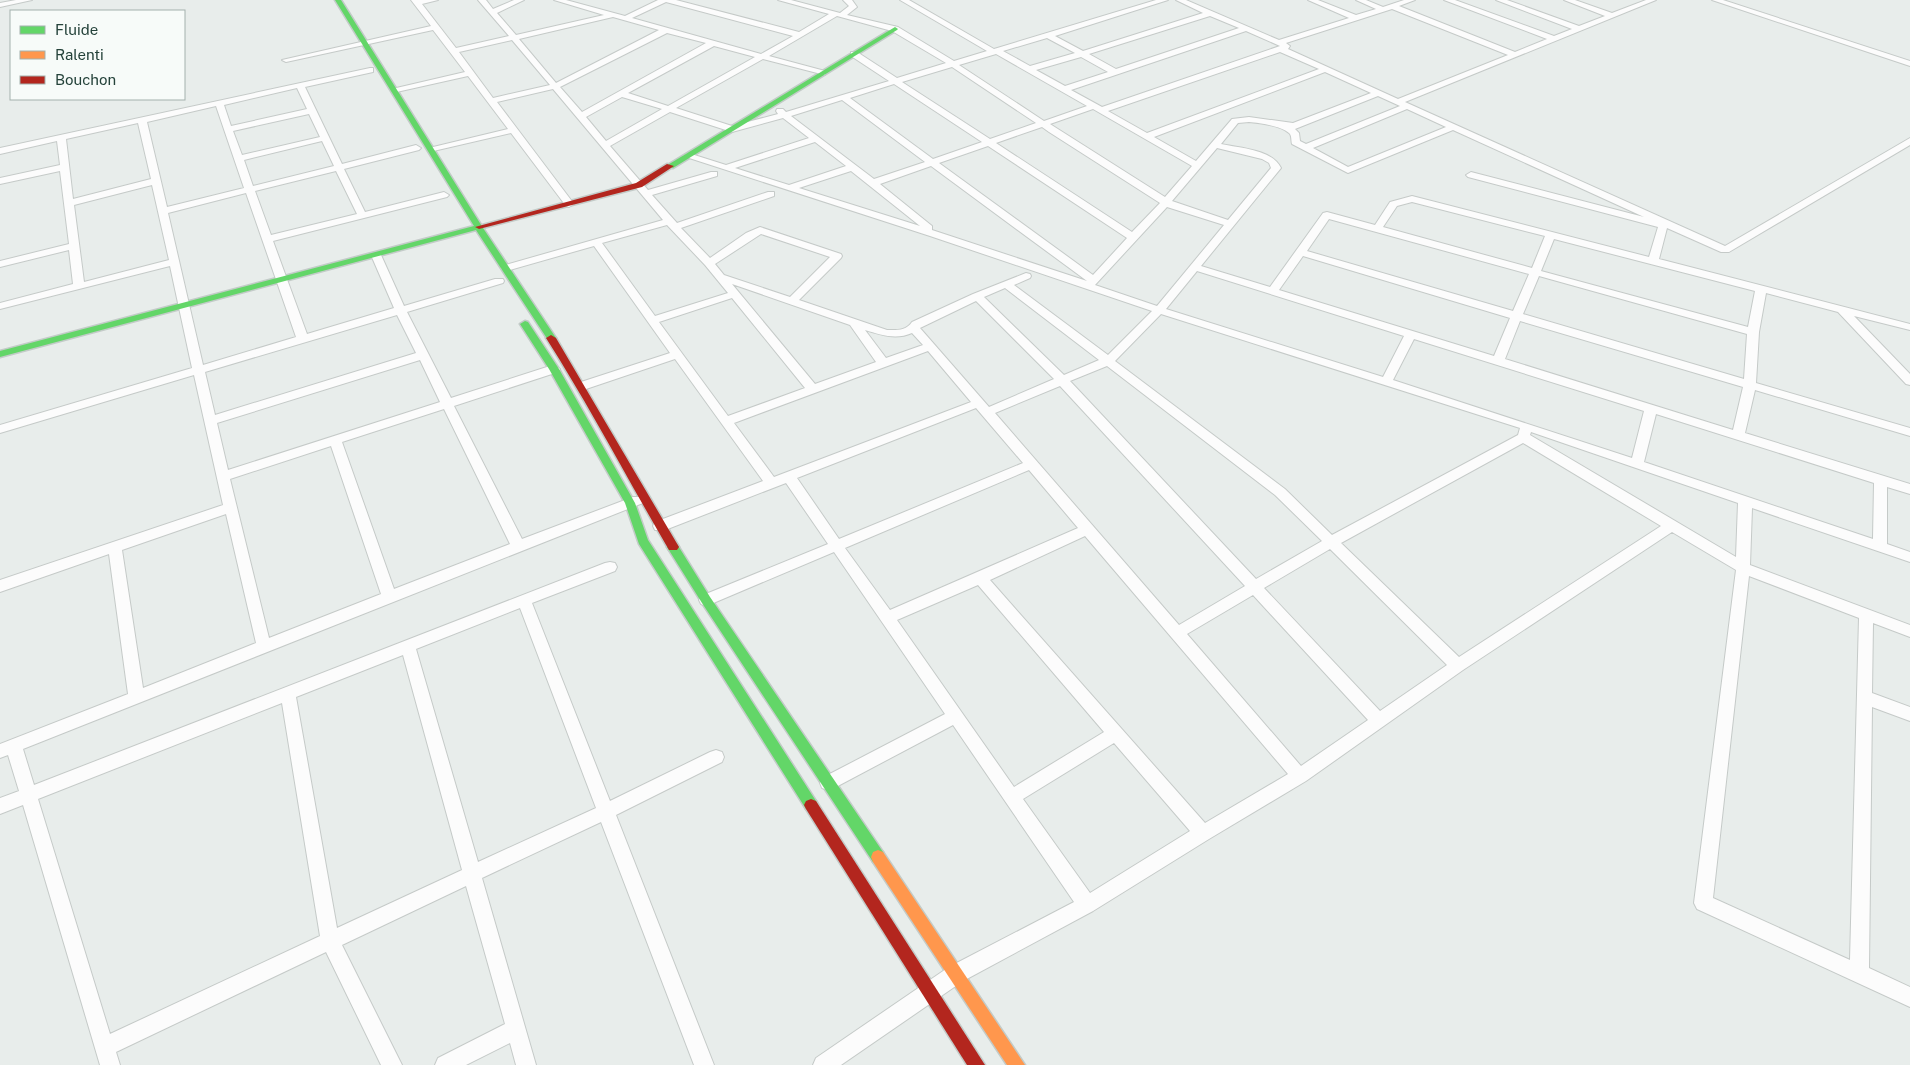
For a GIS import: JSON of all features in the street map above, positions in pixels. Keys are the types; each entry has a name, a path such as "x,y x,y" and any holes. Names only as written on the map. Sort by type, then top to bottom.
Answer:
{"street":[{"path":"0,5 28,0"},
{"path":"327,0 395,91 480,228 582,386 636,501 643,541 977,1065"},
{"path":"338,0 370,70 425,163"},
{"path":"417,2 434,0"},
{"path":"482,0 672,224 709,262 812,389"},
{"path":"492,12 520,0"},
{"path":"558,0 822,74"},
{"path":"625,19 666,0 800,35"},
{"path":"782,0 895,29 953,64 1166,202 1230,224"},
{"path":"605,145 853,7 852,3 847,0"},
{"path":"904,0 1030,69 1197,165"},
{"path":"622,94 732,129 1164,0"},
{"path":"1180,0 1245,29 1326,69 1725,250 1908,144"},
{"path":"1312,0 1354,17"},
{"path":"1360,0 1382,9"},
{"path":"873,183 1043,124 1098,108 1279,46 1354,17 1411,0"},
{"path":"1448,0 1554,39"},
{"path":"1500,0 1579,29"},
{"path":"1568,0 1612,16"},
{"path":"1716,0 1910,64"},
{"path":"1305,148 1516,54 1645,1"},
{"path":"417,2 569,204"},
{"path":"1392,6 1516,54"},
{"path":"1030,69 1113,45 1210,13"},
{"path":"454,51 613,16"},
{"path":"286,60 436,27"},
{"path":"643,190 688,156 895,29"},
{"path":"1064,89 1245,29"},
{"path":"492,101 556,86 666,30"},
{"path":"1048,35 1115,72"},
{"path":"581,116 713,43"},
{"path":"854,54 1133,237"},
{"path":"1147,136 1326,69"},
{"path":"0,151 370,70"},
{"path":"395,91 470,73"},
{"path":"300,86 362,215"},
{"path":"1282,126 1294,126 1380,93"},
{"path":"843,97 933,162 1091,282"},
{"path":"219,103 303,340"},
{"path":"771,105 853,167 934,234"},
{"path":"228,129 312,111"},
{"path":"1091,282 1166,202 1235,121 1243,118 1282,126 1294,131 1296,135 1295,142 1348,170 1454,127"},
{"path":"142,120 210,422 225,476 264,646"},
{"path":"432,150 513,130"},
{"path":"61,138 79,286"},
{"path":"238,158 325,138"},
{"path":"726,168 816,139"},
{"path":"660,526 770,482 1062,380 1108,361 1160,310 1276,168 1274,161 1265,157 1215,145"},
{"path":"163,211 416,148"},
{"path":"688,156 1091,282 1160,310 1386,382 1525,432 1637,464 1910,556"},
{"path":"0,181 64,167"},
{"path":"789,188 853,167"},
{"path":"0,354 569,204 714,174"},
{"path":"1471,175 1663,225 1653,261"},
{"path":"69,203 156,181"},
{"path":"268,239 362,215 442,191 483,256"},
{"path":"506,268 596,242 672,224 771,194"},
{"path":"1377,229 1393,204 1412,199 1910,327"},
{"path":"1272,291 1327,215 1753,332"},
{"path":"709,262 760,230 837,256 792,301"},
{"path":"1498,361 1551,234"},
{"path":"596,242 770,482"},
{"path":"0,264 74,246"},
{"path":"1300,252 1910,432"},
{"path":"376,255 401,311 448,402 518,546"},
{"path":"0,306 175,262"},
{"path":"1195,267 1910,489"},
{"path":"721,277 894,334 903,333 914,328 916,324 1026,276"},
{"path":"0,429 401,311 499,280"},
{"path":"1008,285 1280,492 1458,666"},
{"path":"1738,435 1750,384 1753,332 1761,289"},
{"path":"653,320 734,294"},
{"path":"977,296 1062,380 1379,721"},
{"path":"1844,311 1910,381"},
{"path":"519,313 636,501 660,526 706,600 1017,1065"},
{"path":"854,322 883,363"},
{"path":"914,328 1300,776"},
{"path":"1386,382 1411,334"},
{"path":"726,420 931,346"},
{"path":"582,386 678,354"},
{"path":"210,422 423,355"},
{"path":"225,476 554,369"},
{"path":"1637,464 1651,408"},
{"path":"1177,633 1331,542 1525,432"},
{"path":"1525,432 1743,568 1910,631"},
{"path":"335,440 389,597"},
{"path":"706,600 1032,464"},
{"path":"788,476 1088,905"},
{"path":"1880,547 1881,480"},
{"path":"110,1065 28,795 7,749 264,646 636,501"},
{"path":"1745,501 1743,568 1703,902 1910,997"},
{"path":"0,586 232,507"},
{"path":"823,1065 956,974 1088,905 1203,833 1300,776 1458,666 1672,525"},
{"path":"887,618 1088,529"},
{"path":"115,547 136,697"},
{"path":"0,806 610,567"},
{"path":"980,578 1203,833"},
{"path":"524,600 704,1065"},
{"path":"1859,974 1866,616"},
{"path":"408,646 526,1065"},
{"path":"288,693 330,941 392,1065"},
{"path":"1864,696 1910,714"},
{"path":"828,784 956,716"},
{"path":"1012,797 1116,734"},
{"path":"104,1047 606,811 716,757"},
{"path":"445,1065 516,1029"}],"traffic: fast":[{"path":"338,0 479,228 551,338"},
{"path":"670,166 895,29"},
{"path":"0,354 479,227"},
{"path":"525,324 554,369 630,503 643,541 811,805"},
{"path":"673,547 706,600 878,857"}],"traffic: slow":[{"path":"878,857 1017,1065"}],"traffic: jam":[{"path":"479,227 639,185 670,166"},
{"path":"551,338 673,547"},
{"path":"811,805 977,1065"}]}
